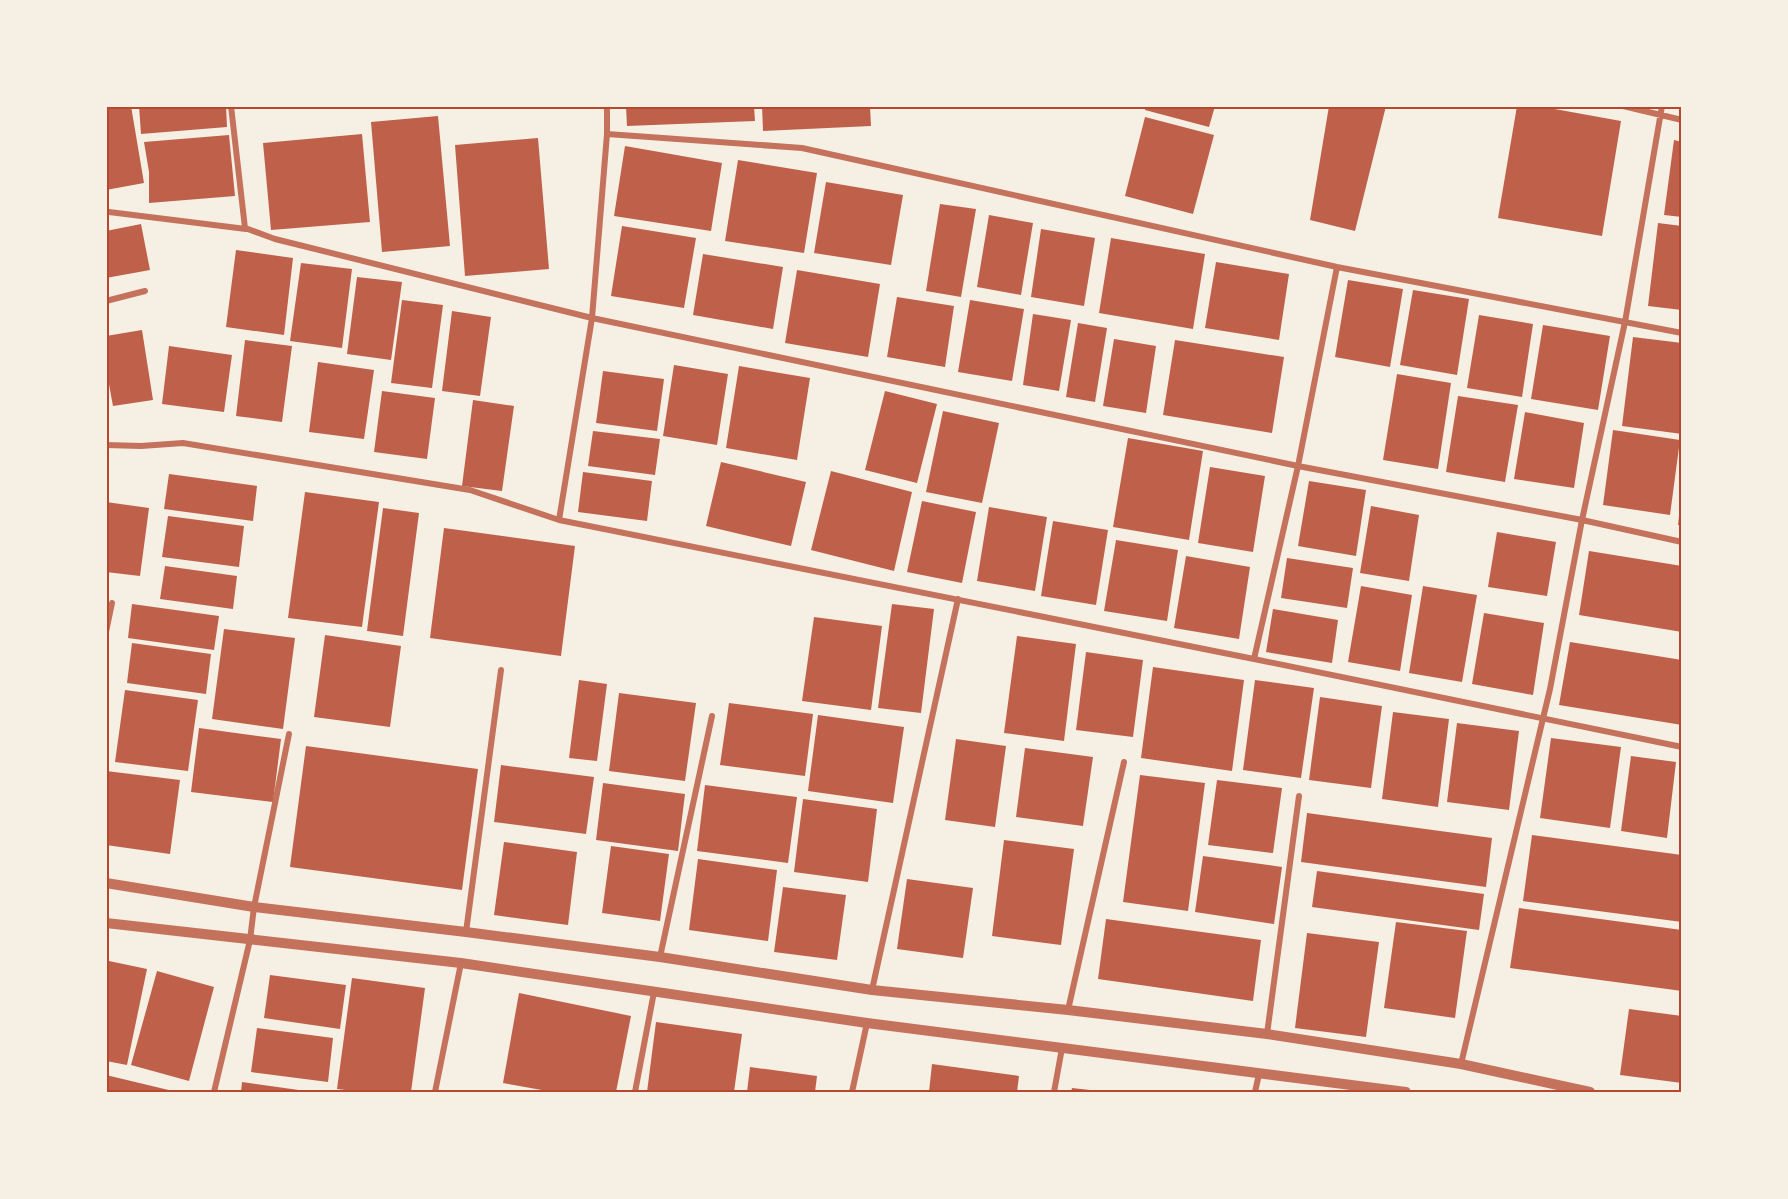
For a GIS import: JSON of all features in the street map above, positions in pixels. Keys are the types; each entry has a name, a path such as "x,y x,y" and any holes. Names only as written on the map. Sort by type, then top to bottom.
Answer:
{"street":[{"path":"231,106 244,228 275,239 592,318 1298,466 1582,520 1682,542"},
{"path":"559,520 592,318 607,134 607,106"},
{"path":"1623,106 1682,120"},
{"path":"1461,1064 1542,718 1625,322 1662,106"},
{"path":"607,134 802,148 1337,267 1682,333"},
{"path":"109,212 250,230"},
{"path":"1254,659 1298,466 1337,267"},
{"path":"106,301 145,291"},
{"path":"106,446 183,443 470,490 559,520 1682,747"},
{"path":"872,990 958,599"},
{"path":"106,632 112,603"},
{"path":"466,932 501,670"},
{"path":"660,957 712,716"},
{"path":"214,1092 250,940 254,906 289,734"},
{"path":"1068,1010 1124,762"},
{"path":"1267,1034 1299,796"},
{"path":"106,883 254,906 660,957 872,990 1068,1010 1267,1034 1461,1064 1590,1092"},
{"path":"106,924 461,963 867,1023 1406,1092"},
{"path":"435,1092 461,963"},
{"path":"635,1092 654,992"},
{"path":"852,1092 867,1023"},
{"path":"1054,1092 1062,1048"},
{"path":"1255,1092 1259,1074"}],"building":[{"path":"106,106 131,106 144,183 106,190"},
{"path":"139,106 226,106 227,127 141,134"},
{"path":"626,106 754,106 755,121 627,126"},
{"path":"762,106 870,106 871,126 763,131"},
{"path":"1145,106 1215,106 1209,127 1145,110"},
{"path":"1329,106 1386,106 1355,231 1310,220"},
{"path":"1517,106 1538,106 1621,121 1602,236 1498,218"},
{"path":"438,116 450,246 382,252 371,122"},
{"path":"1145,117 1214,135 1193,214 1125,196"},
{"path":"362,134 370,222 271,230 263,143"},
{"path":"229,135 235,196 149,203 149,172 144,142"},
{"path":"538,138 549,269 465,276 455,145"},
{"path":"1674,140 1682,142 1682,217 1664,215"},
{"path":"625,146 722,163 711,231 614,216"},
{"path":"738,160 817,173 804,253 725,241"},
{"path":"826,182 903,195 891,265 814,253"},
{"path":"940,204 976,209 961,297 926,291"},
{"path":"989,215 1033,223 1021,295 977,287"},
{"path":"1658,223 1682,226 1682,310 1648,306"},
{"path":"141,224 150,270 106,278 106,231"},
{"path":"622,226 696,238 684,308 611,296"},
{"path":"1041,229 1095,238 1084,306 1031,297"},
{"path":"1111,238 1205,254 1193,329 1099,313"},
{"path":"236,250 293,258 284,335 226,327"},
{"path":"703,254 783,267 773,329 693,315"},
{"path":"1216,262 1289,274 1279,340 1205,328"},
{"path":"301,263 352,269 342,348 290,341"},
{"path":"797,270 880,284 868,357 785,343"},
{"path":"357,277 402,282 391,360 347,354"},
{"path":"1348,280 1403,289 1390,367 1335,357"},
{"path":"1413,290 1469,299 1457,375 1400,365"},
{"path":"897,297 954,306 945,367 887,357"},
{"path":"402,300 443,305 432,388 391,383"},
{"path":"970,300 1024,309 1012,381 958,372"},
{"path":"452,311 491,317 480,396 442,391"},
{"path":"1033,314 1071,320 1059,391 1023,385"},
{"path":"1479,315 1533,324 1522,397 1467,388"},
{"path":"1078,323 1107,328 1095,402 1066,397"},
{"path":"1543,325 1610,336 1598,410 1531,399"},
{"path":"142,330 153,400 113,406 106,368 106,336"},
{"path":"1633,337 1682,343 1682,434 1622,426"},
{"path":"1114,339 1156,346 1146,413 1103,406"},
{"path":"245,340 292,346 282,422 236,416"},
{"path":"1175,340 1284,357 1272,433 1163,415"},
{"path":"169,346 232,355 224,412 162,404"},
{"path":"318,362 374,370 364,439 309,432"},
{"path":"674,365 728,374 717,445 663,436"},
{"path":"739,366 810,378 797,460 726,448"},
{"path":"603,371 664,379 657,431 596,423"},
{"path":"1397,374 1451,383 1438,469 1383,460"},
{"path":"382,391 435,398 427,459 374,452"},
{"path":"885,391 937,404 917,483 865,470"},
{"path":"1458,396 1518,405 1505,482 1446,472"},
{"path":"473,400 514,406 502,491 462,486"},
{"path":"943,411 999,423 982,503 926,492"},
{"path":"1525,412 1584,423 1574,488 1514,479"},
{"path":"1613,430 1680,440 1670,515 1603,505"},
{"path":"593,431 660,439 655,475 588,466"},
{"path":"1128,438 1203,451 1189,540 1113,527"},
{"path":"721,462 806,482 791,546 706,526"},
{"path":"1210,467 1265,476 1253,552 1198,543"},
{"path":"831,471 912,492 894,571 811,550"},
{"path":"583,472 652,481 647,521 578,512"},
{"path":"169,474 257,486 253,521 164,509"},
{"path":"1309,481 1366,490 1356,556 1298,546"},
{"path":"305,492 379,502 362,627 288,618"},
{"path":"922,501 976,512 962,583 907,572"},
{"path":"106,502 149,508 140,576 106,572"},
{"path":"1371,506 1419,515 1409,581 1360,573"},
{"path":"989,507 1047,517 1035,591 977,581"},
{"path":"383,508 419,513 403,636 367,631"},
{"path":"1680,508 1682,508 1682,525 1678,525"},
{"path":"168,516 244,526 239,567 162,557"},
{"path":"1053,521 1108,530 1096,605 1041,596"},
{"path":"444,528 575,546 561,656 430,638"},
{"path":"1497,532 1556,542 1547,596 1488,587"},
{"path":"1116,540 1178,550 1167,621 1104,611"},
{"path":"1589,551 1682,566 1682,632 1579,615"},
{"path":"1186,556 1250,567 1239,639 1174,628"},
{"path":"1287,558 1353,568 1347,608 1281,598"},
{"path":"165,566 237,576 233,609 160,599"},
{"path":"1361,586 1412,595 1400,671 1348,662"},
{"path":"1423,586 1477,595 1462,682 1409,673"},
{"path":"132,604 219,616 214,650 128,638"},
{"path":"892,604 934,609 921,713 878,708"},
{"path":"1273,609 1338,620 1332,663 1266,652"},
{"path":"1484,613 1544,623 1533,695 1472,684"},
{"path":"814,617 882,626 871,710 802,701"},
{"path":"224,629 295,638 283,729 212,719"},
{"path":"325,635 401,646 390,727 314,717"},
{"path":"1017,636 1076,644 1064,741 1004,733"},
{"path":"1570,642 1682,660 1682,725 1559,705"},
{"path":"132,643 211,654 206,694 127,683"},
{"path":"1086,652 1143,660 1133,737 1076,730"},
{"path":"1153,667 1244,680 1232,771 1141,758"},
{"path":"579,680 607,684 597,761 569,758"},
{"path":"1255,680 1314,688 1301,778 1243,770"},
{"path":"125,690 198,700 188,771 115,762"},
{"path":"619,693 696,703 685,781 609,771"},
{"path":"1320,697 1382,706 1371,788 1309,780"},
{"path":"729,703 813,714 805,776 720,765"},
{"path":"1393,712 1449,719 1438,807 1382,799"},
{"path":"818,715 904,727 893,803 808,791"},
{"path":"1457,723 1519,731 1509,810 1447,802"},
{"path":"199,728 281,739 273,802 191,792"},
{"path":"1551,738 1621,747 1610,828 1540,818"},
{"path":"956,739 1006,746 995,827 945,820"},
{"path":"306,746 478,769 462,890 290,867"},
{"path":"1025,748 1093,757 1083,826 1016,817"},
{"path":"1631,756 1676,762 1667,838 1621,831"},
{"path":"501,765 594,777 586,834 494,822"},
{"path":"106,771 180,780 170,854 106,845"},
{"path":"1140,775 1205,783 1188,911 1123,902"},
{"path":"1217,780 1282,788 1273,853 1208,845"},
{"path":"603,783 685,794 678,851 596,840"},
{"path":"705,785 797,797 788,863 697,851"},
{"path":"803,799 877,809 868,882 794,872"},
{"path":"1307,813 1492,838 1486,887 1301,862"},
{"path":"1532,835 1682,855 1682,922 1523,901"},
{"path":"1004,840 1074,849 1061,945 992,936"},
{"path":"504,842 577,852 568,925 494,915"},
{"path":"611,846 669,854 660,921 602,913"},
{"path":"1203,856 1282,867 1274,924 1195,912"},
{"path":"698,859 777,870 768,941 689,930"},
{"path":"1317,871 1484,894 1479,930 1312,907"},
{"path":"907,879 973,888 963,958 897,949"},
{"path":"783,887 846,895 837,960 774,952"},
{"path":"1519,908 1682,930 1682,991 1510,968"},
{"path":"1106,919 1261,940 1253,1001 1098,979"},
{"path":"1396,922 1467,931 1455,1018 1384,1008"},
{"path":"1307,933 1379,942 1366,1037 1295,1028"},
{"path":"109,961 147,969 127,1065 106,1061 106,971"},
{"path":"157,971 214,987 189,1081 131,1065"},
{"path":"270,975 346,985 340,1029 264,1018"},
{"path":"352,978 425,988 411,1092 362,1092 337,1089"},
{"path":"519,993 631,1016 616,1092 553,1092 503,1083"},
{"path":"1629,1009 1682,1016 1682,1083 1620,1075"},
{"path":"656,1022 742,1034 734,1092 647,1092"},
{"path":"257,1028 333,1038 328,1082 251,1072"},
{"path":"932,1064 1019,1076 1017,1092 929,1092"},
{"path":"750,1067 817,1076 815,1092 747,1092"},
{"path":"106,1075 177,1092 106,1092"},
{"path":"242,1082 306,1091 306,1092 241,1092"},
{"path":"1072,1088 1099,1091 1099,1092 1071,1092"}]}
